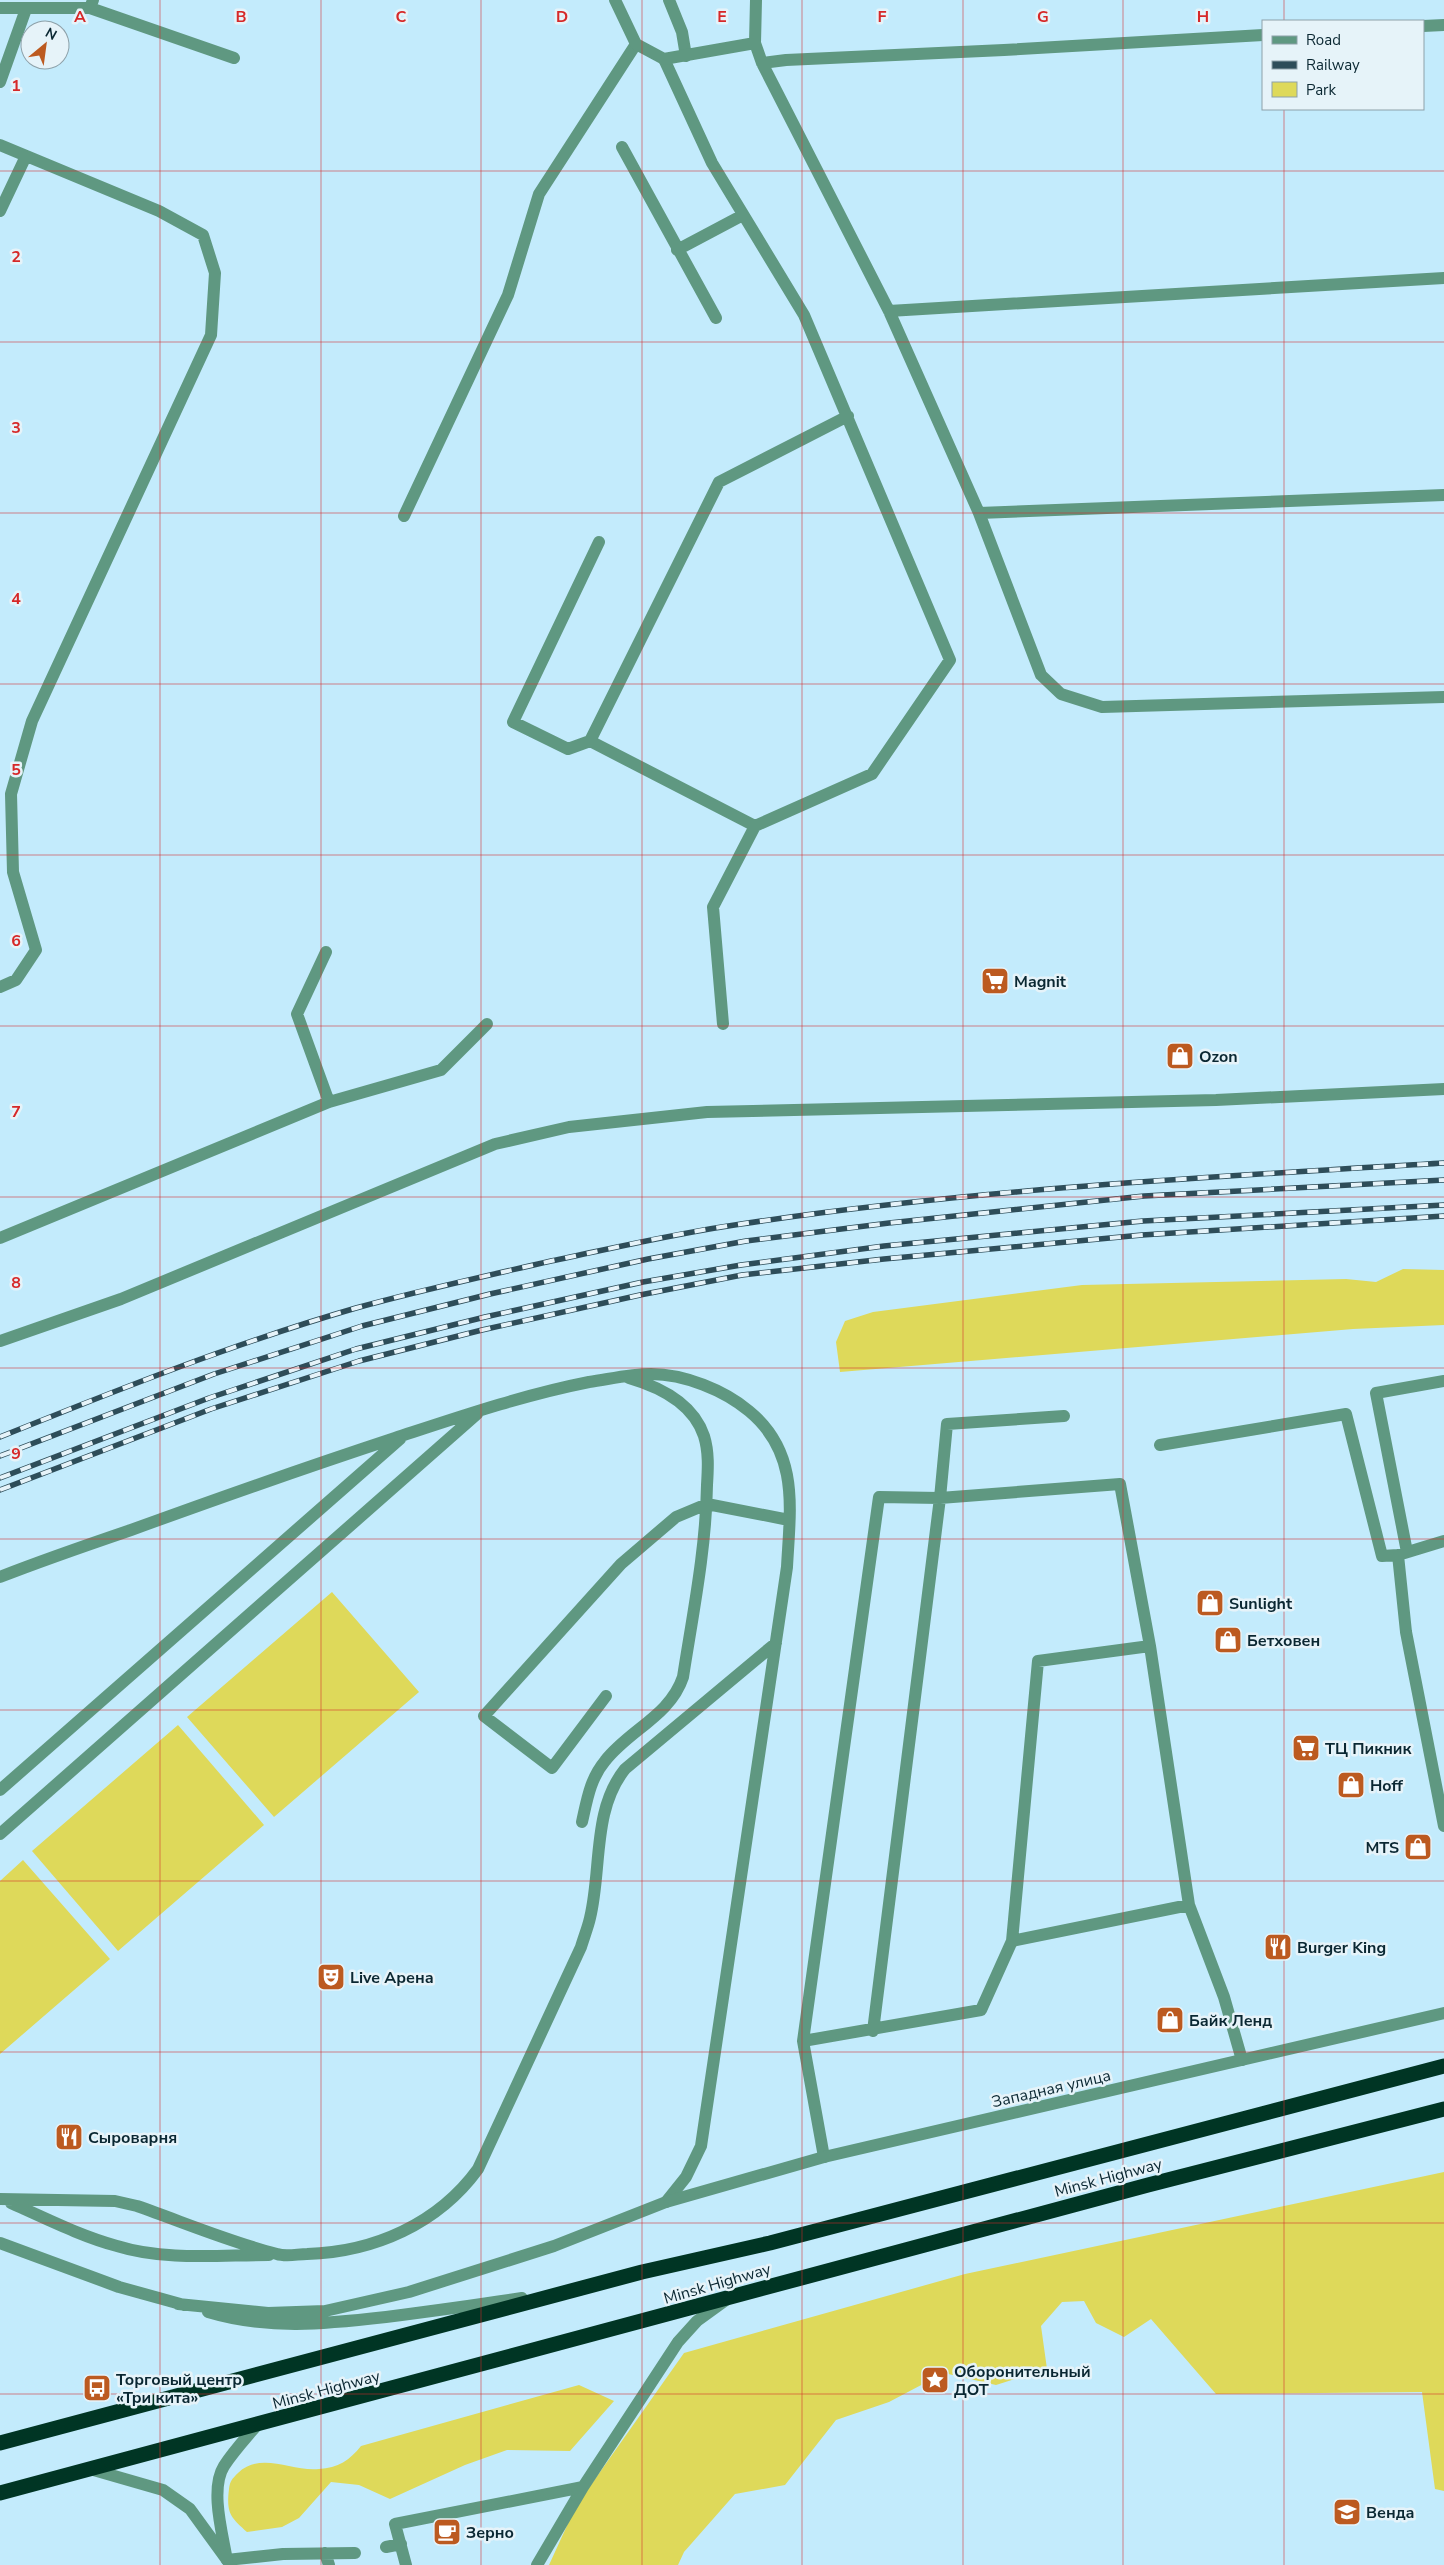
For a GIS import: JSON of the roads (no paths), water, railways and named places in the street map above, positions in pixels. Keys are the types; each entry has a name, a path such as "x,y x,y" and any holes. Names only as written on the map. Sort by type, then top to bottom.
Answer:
{"highway":[{"name":"Minsk Highway","path":"0,2443 582,2289 770,2243 1444,2066"},
{"name":"Minsk Highway","path":"0,2493 256,2426 1148,2184 1444,2109"}],"street":[{"path":"615,0 636,44 664,59 755,43"},
{"path":"669,0 682,32 686,56"},
{"path":"756,0 755,43 762,63 889,311 979,513 1041,675 1061,694 1102,707 1444,697"},
{"path":"0,8 26,9 92,4 234,58"},
{"path":"0,82 26,9"},
{"path":"1424,26 1444,25"},
{"path":"762,63 786,60 1262,35"},
{"path":"404,516 508,294 539,194 636,44"},
{"path":"664,59 712,163 804,315 950,660 872,774 755,826 713,907 723,1024"},
{"path":"0,145 159,211 204,235 215,273 211,335 32,722 11,794 13,872 36,950 16,980 0,987"},
{"path":"622,147 716,318"},
{"path":"0,211 26,156"},
{"path":"678,250 743,215"},
{"path":"889,311 1444,278"},
{"path":"590,742 719,482 848,416"},
{"path":"979,513 1444,495"},
{"path":"599,542 513,722 568,749 590,742 755,826"},
{"path":"326,952 297,1014 329,1102"},
{"path":"0,1238 329,1102 441,1070 487,1024"},
{"path":"0,1341 121,1299 495,1144 569,1127 707,1112 1216,1100 1444,1090"},
{"path":"0,1578 281,1476 404,1435 558,1388 622,1376 652,1374 689,1380 721,1394 749,1411 774,1439 785,1462 791,1493 787,1567 701,2146 686,2177 666,2202"},
{"path":"582,1822 589,1788 604,1761 670,1704 679,1691 684,1677 706,1521 706,1450 704,1435 692,1415 680,1402 663,1391 622,1376"},
{"path":"1444,1381 1376,1393 1402,1554 1406,1632 1444,1826"},
{"path":"0,1834 480,1411"},
{"path":"1160,1445 1346,1414 1382,1556 1402,1554 1444,1542"},
{"path":"873,2031 940,1498 947,1424 1064,1416"},
{"path":"0,1790 404,1435"},
{"path":"824,2157 803,2041 879,1497 940,1498 1120,1484 1150,1646 1189,1905 1224,1997 1242,2060"},
{"path":"606,1696 552,1768 484,1716 621,1564 676,1517 707,1504 789,1520"},
{"path":"3,2200 67,2228 125,2248 188,2255 324,2254 366,2246 407,2230 441,2209 461,2191 478,2169 581,1947 590,1917 606,1802 615,1782 625,1769 776,1643"},
{"path":"803,2041 873,2031 982,2010 1012,1941 1038,1661 1150,1646"},
{"path":"1012,1941 1189,1905"},
{"name":"Западная улица","path":"178,2304 268,2313 324,2311 409,2292 554,2246 666,2202 824,2157 1444,2013"},
{"path":"3,2200 115,2201 137,2206 279,2255"},
{"path":"0,2242 119,2287 232,2319 269,2325 316,2325 445,2310 582,2289"},
{"path":"537,2565 583,2486 678,2342 697,2321 729,2298"},
{"path":"228,2562 218,2516 217,2496 222,2468 256,2426"},
{"path":"90,2469 163,2490 190,2509 228,2562"},
{"path":"406,2565 395,2524 583,2486"},
{"path":"386,2547 401,2544"},
{"path":"228,2562 283,2554 327,2559 355,2554"}],"railway":[{"path":"0,1437 221,1352 356,1308 551,1261 669,1236 828,1212 1004,1193 1180,1179 1444,1163"},
{"path":"0,1456 214,1374 362,1326 490,1294 648,1259 746,1241 889,1223 1144,1196 1444,1180"},
{"path":"0,1478 209,1398 356,1349 485,1317 643,1282 741,1265 884,1246 1143,1221 1444,1205"},
{"path":"0,1490 211,1409 359,1361 482,1330 640,1295 742,1275 884,1259 1142,1235 1444,1216"}],"place":[{"name":"Magnit","path":"995,981"},
{"name":"Ozon","path":"1180,1056"},
{"name":"Sunlight","path":"1210,1603"},
{"name":"Бетховен","path":"1228,1640"},
{"name":"ТЦ Пикник","path":"1306,1748"},
{"name":"Hoff","path":"1351,1785"},
{"name":"MTS","path":"1418,1847"},
{"name":"Burger King","path":"1278,1947"},
{"name":"Live Арена","path":"331,1977"},
{"name":"Байк Ленд","path":"1170,2020"},
{"name":"Сыроварня","path":"69,2137"},
{"name":"Оборонительный ДОТ","path":"935,2380"},
{"name":"Торговый центр «Три кита»","path":"97,2388"},
{"name":"Венда","path":"1347,2512"},
{"name":"Зерно","path":"447,2532"}]}
